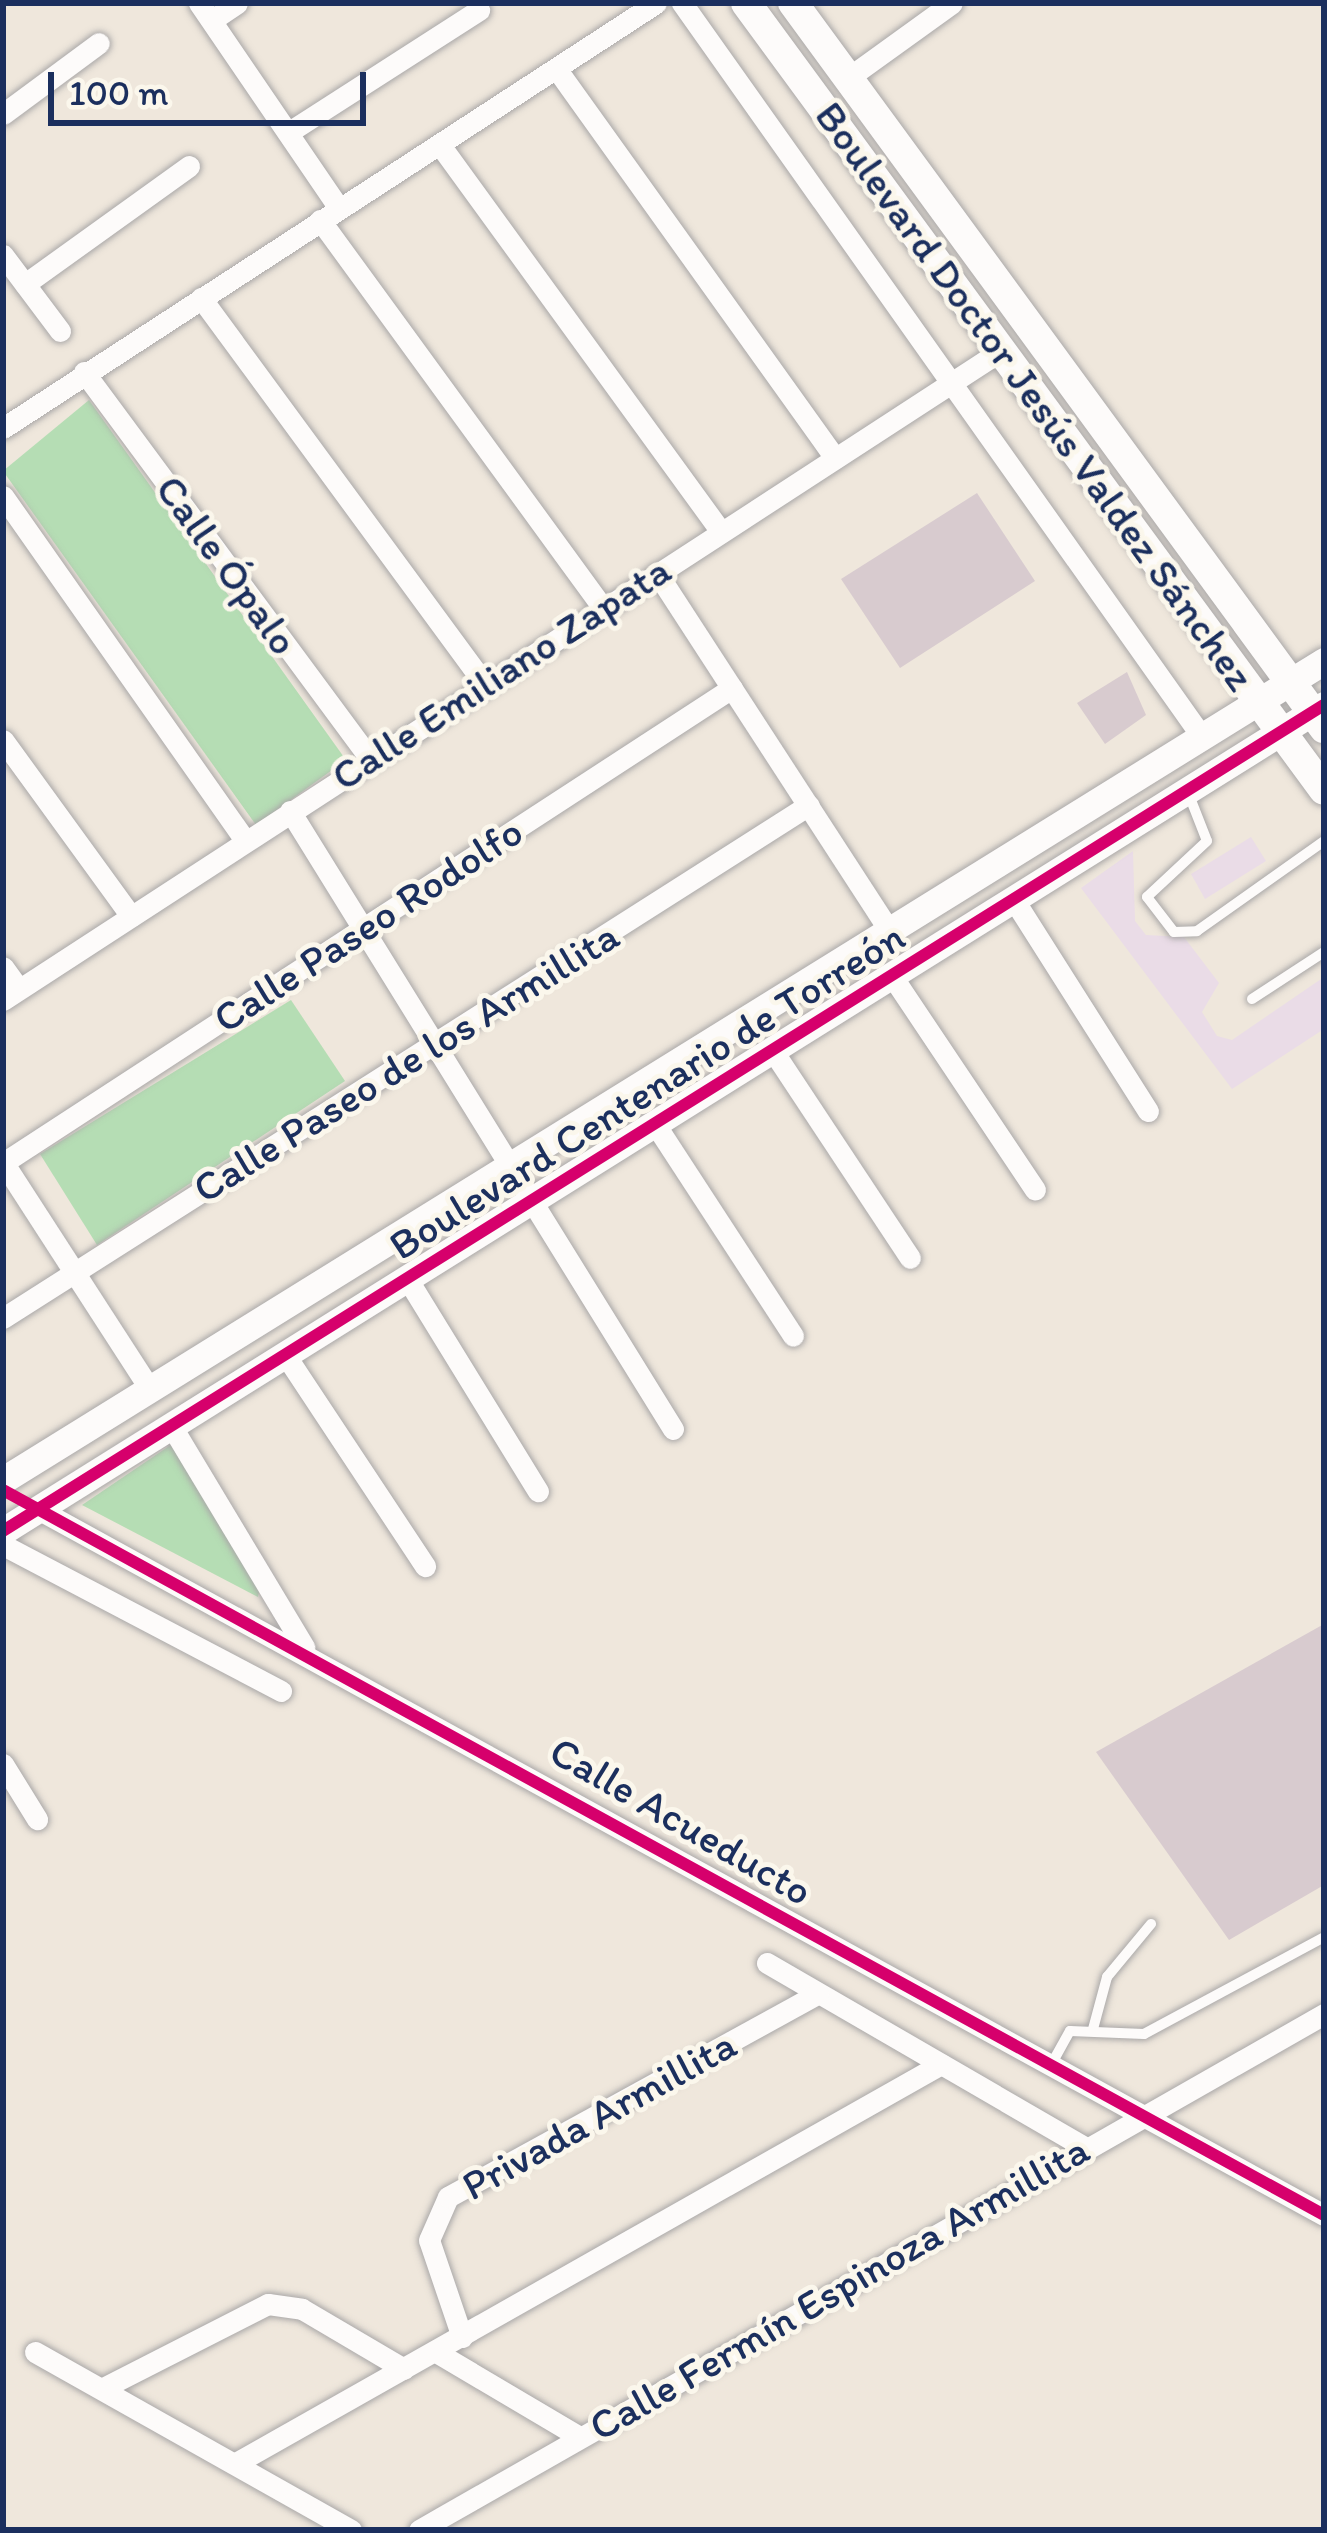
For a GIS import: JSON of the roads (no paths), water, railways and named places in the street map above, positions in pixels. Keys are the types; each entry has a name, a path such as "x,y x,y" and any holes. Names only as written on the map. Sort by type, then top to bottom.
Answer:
{"main road":[{"name":"Boulevard Doctor Jesús Valdez Sánchez","path":"746,3 1324,790"},
{"name":"Boulevard Doctor Jesús Valdez Sánchez","path":"794,3 1291,682 1320,715"}],"street":[{"path":"237,3 206,12 289,132 329,214 603,608"},
{"path":"3,428 656,3"},
{"path":"682,3 1202,737"},
{"path":"848,78 952,3"},
{"path":"289,132 479,10"},
{"path":"3,114 99,43"},
{"path":"558,71 835,458"},
{"path":"440,146 720,531"},
{"path":"25,284 189,166"},
{"path":"3,255 60,331"},
{"path":"201,298 485,684"},
{"name":"Calle Emiliano Zapata","path":"11,994 1002,350"},
{"name":"Calle Ópalo","path":"84,372 370,759"},
{"path":"3,496 245,840"},
{"path":"657,572 889,930"},
{"name":"Boulevard Centenario de Torreón","path":"3,1532 408,1280 523,1186 889,930 1324,661"},
{"name":"Calle Paseo Rodolfo","path":"3,1162 732,688"},
{"name":"Boulevard Centenario de Torreón","path":"3,1480 149,1388 523,1186 657,1127 1281,731 1320,715"},
{"path":"3,740 131,916"},
{"name":"Calle Paseo de los Armillita","path":"3,1318 809,805"},
{"path":"290,811 439,1044 673,1429"},
{"path":"1014,900 1148,1111"},
{"path":"3,967 11,994"},
{"path":"892,976 1035,1190"},
{"path":"773,1051 910,1258"},
{"path":"657,1127 794,1336"},
{"path":"3,1162 149,1388"},
{"path":"425,1566 294,1351 301,1328 523,1186"},
{"path":"408,1280 538,1491"},
{"path":"172,1427 304,1647"},
{"name":"Calle Acueducto","path":"3,1490 304,1647 1049,2068 1324,2215"},
{"path":"3,1545 281,1691"},
{"path":"3,1765 37,1819"},
{"name":"Calle Acueducto","path":"767,1963 1085,2147"},
{"name":"Privada Armillita","path":"461,2337 429,2240 448,2197 818,1994"},
{"name":"Calle Fermín Espinoza Armillita","path":"419,2530 1324,2014"},
{"path":"236,2463 941,2064"},
{"path":"105,2387 268,2304 302,2309 404,2369"},
{"path":"35,2352 105,2387 351,2530"},
{"path":"436,2352 578,2436"}],"lane":[{"path":"1186,791 1210,832 1147,897 1174,932 1197,931 1324,842"},
{"path":"1252,999 1324,952"},
{"path":"1093,2029 1107,1977 1151,1924"},
{"path":"1049,2068 1070,2031 1144,2034 1324,1937"}]}
